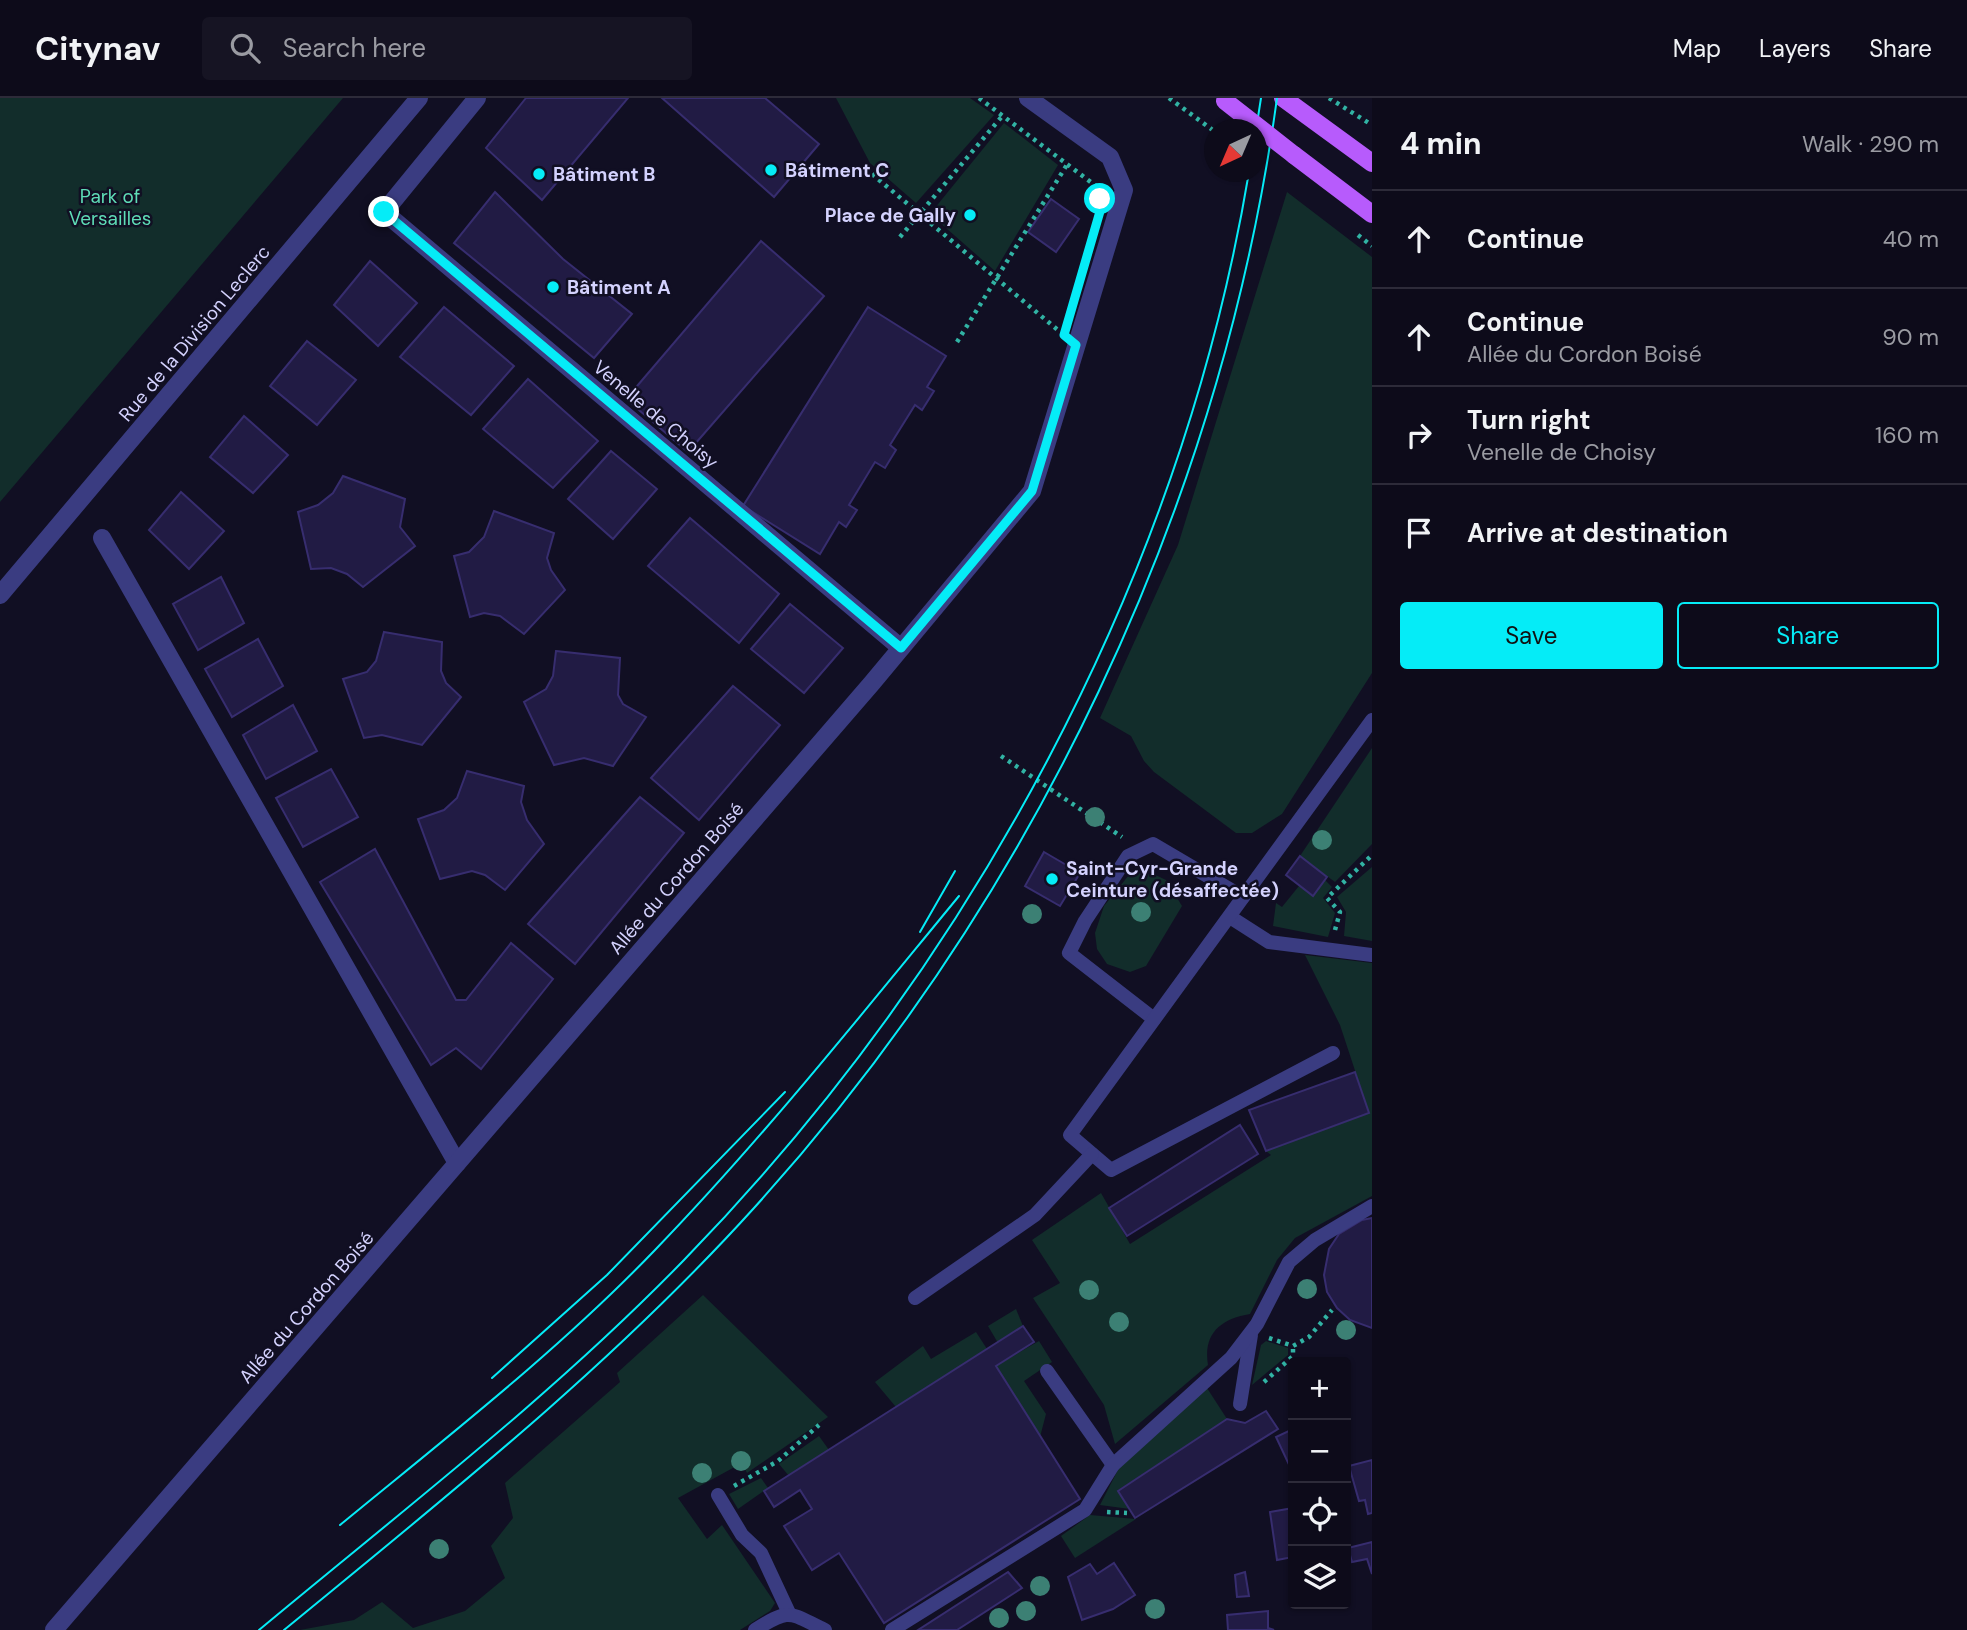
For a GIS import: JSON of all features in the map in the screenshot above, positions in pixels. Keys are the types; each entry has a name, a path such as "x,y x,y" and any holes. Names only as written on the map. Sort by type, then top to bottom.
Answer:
{"main road":[{"path":"1283,98 1372,163"},
{"path":"1222,100 1372,214"}],"street":[{"name":"Rue de la Division Leclerc","path":"0,595 419,98"},
{"name":"Venelle de Choisy","path":"477,98 384,212 901,648"},
{"name":"Allée du Cordon Boisé","path":"54,1630 901,648 1032,491 1124,190 1110,158 1028,98"},
{"path":"102,538 457,1163"}],"lane":[{"path":"1333,1053 1111,1170 1070,1135 1372,720"},
{"path":"1154,1019 1069,953 1085,921 1128,856 1153,844 1243,897"},
{"path":"1230,917 1269,942 1372,955"},
{"path":"915,1298 1035,1215 1092,1154"},
{"path":"892,1630 1085,1510 1113,1465 1231,1358 1252,1330 1289,1262 1315,1240 1372,1206"},
{"path":"1240,1404 1252,1330"},
{"path":"1047,1371 1113,1465"},
{"path":"718,1495 742,1535 761,1553 789,1613"},
{"path":"755,1630 780,1614 789,1613 825,1630"}],"path":[{"path":"979,98 1068,163 1100,190"},
{"path":"1169,98 1204,124"},
{"path":"1329,98 1372,125"},
{"path":"900,237 1008,110"},
{"path":"957,342 1068,163"},
{"path":"872,174 1064,335 1067,322"},
{"path":"1001,757 1034,782 1141,849"},
{"path":"1329,951 1340,912 1326,898 1372,855"},
{"path":"1293,1346 1309,1337 1332,1310"},
{"path":"1252,1330 1293,1346"},
{"path":"1240,1404 1293,1356 1293,1346"},
{"path":"718,1495 778,1461 819,1425"}],"green space":[{"name":"Park of Versailles","path":"0,98 343,98 0,502"},
{"path":"836,98 970,98 994,115 916,203 870,163"},
{"path":"1004,123 1058,165 995,271 930,214"},
{"path":"1287,192 1372,257 1372,673 1282,814 1252,833 1236,833 1154,772 1144,761 1131,736 1100,718 1178,545"},
{"path":"1372,748 1372,844 1335,882 1300,856"},
{"path":"1372,867 1372,941 1344,936 1346,912 1337,897"},
{"path":"1147,871 1166,880 1182,906 1146,966 1130,972 1107,964 1097,949 1095,933 1104,906 1129,875"},
{"path":"1325,880 1332,887 1323,898 1335,913 1328,937 1273,926 1276,903 1282,907 1299,886 1313,896"},
{"path":"1305,955 1372,963 1372,1196 1295,1238 1277,1260 1250,1314 1222,1324 1211,1337 1207,1354 1208,1365 1115,1444 1104,1405 1033,1298 1060,1283 1032,1240 1101,1193 1130,1244 1271,1155 1266,1151 1369,1113 1340,1025"},
{"path":"703,1295 828,1417 747,1473 742,1463 678,1498 707,1539 722,1525 775,1603 770,1611 740,1630 300,1630 354,1620 382,1602 413,1628 465,1611 505,1578 491,1546 513,1518 505,1483 620,1382 617,1373"},
{"path":"1016,1309 1023,1326 998,1343 988,1326"},
{"path":"976,1332 987,1349 896,1407 875,1382 923,1346 931,1359"},
{"path":"1039,1341 1052,1362 1024,1381 1046,1414 1040,1437 996,1366"},
{"path":"1266,1341 1288,1348 1288,1355 1252,1385 1261,1345"},
{"path":"1207,1388 1227,1419 1118,1490 1130,1509 1100,1505 1121,1464"},
{"path":"819,1436 829,1450 789,1476 779,1464"},
{"path":"761,1478 768,1488 738,1509 729,1494"},
{"path":"1090,1515 1136,1519 1075,1558 1061,1536"}],"building":[{"name":"Bâtiment B","path":"526,98 628,98 542,200 486,148"},
{"name":"Bâtiment C","path":"662,98 765,98 819,144 774,197"},
{"name":"Bâtiment A","path":"495,192 563,259 632,314 594,358 454,243"},
{"path":"1051,199 1079,219 1056,252 1028,232"},
{"path":"761,241 824,296 688,452 626,399"},
{"path":"370,261 417,303 378,346 334,305"},
{"path":"444,307 514,366 471,415 400,357"},
{"path":"868,307 946,356 927,387 934,391 922,410 915,405 890,445 896,450 885,468 875,462 849,505 857,510 846,527 839,522 820,554 743,506"},
{"path":"307,341 356,380 317,425 270,386"},
{"path":"528,379 598,441 553,488 483,429"},
{"path":"244,416 288,455 253,493 210,457"},
{"path":"611,451 657,489 613,539 568,499"},
{"path":"343,476 405,499 400,527 415,546 363,587 347,574 331,568 311,569 298,512 318,505 333,493"},
{"path":"181,492 224,531 189,569 149,530"},
{"path":"494,511 554,533 547,558 551,570 565,590 524,634 500,616 484,613 470,617 454,556 469,552 484,537"},
{"path":"690,518 779,594 739,643 648,566"},
{"path":"221,577 244,623 198,650 173,604"},
{"path":"790,604 843,648 804,693 751,649"},
{"path":"384,632 442,642 441,671 446,683 461,697 422,745 382,735 364,738 343,679 367,672 376,661"},
{"path":"258,639 283,686 232,717 205,669"},
{"path":"556,651 620,658 618,695 623,704 646,717 613,766 584,758 554,765 524,702 546,689 553,676"},
{"path":"733,686 780,725 699,820 651,778"},
{"path":"293,705 317,751 266,779 243,735"},
{"path":"331,769 358,817 303,847 276,798"},
{"path":"467,771 524,786 521,802 527,820 544,844 505,890 485,875 472,871 440,879 418,819 444,810 457,798"},
{"path":"640,797 684,833 575,964 528,924"},
{"path":"375,849 456,1000 466,1000 511,943 553,979 481,1069 456,1048 431,1065 320,882"},
{"name":"Saint-Cyr-Grande Ceinture (désaffectée)","path":"1044,852 1080,873 1060,906 1025,886"},
{"path":"1300,856 1327,877 1313,896 1286,875"},
{"path":"1355,1072 1369,1113 1266,1151 1249,1110"},
{"path":"1240,1125 1258,1154 1127,1236 1109,1208"},
{"path":"1372,1218 1372,1328 1350,1320 1337,1308 1327,1292 1324,1275 1329,1249 1339,1234 1362,1220"},
{"path":"1023,1326 1034,1342 996,1366 1080,1499 884,1623 839,1553 812,1570 784,1526 812,1509 800,1490 774,1507 764,1491"},
{"path":"1266,1411 1278,1429 1135,1518 1118,1491 1227,1419 1245,1423"},
{"path":"1288,1431 1288,1463 1276,1437"},
{"path":"1372,1460 1372,1513 1368,1514 1365,1500 1359,1501 1351,1465"},
{"path":"1288,1509 1288,1558 1277,1560 1270,1512"},
{"path":"1372,1542 1372,1574 1367,1559 1352,1562 1351,1547"},
{"path":"1114,1563 1135,1595 1113,1609 1082,1620 1068,1577 1090,1564 1097,1574"},
{"path":"1008,1572 1022,1588 957,1630 918,1630"},
{"path":"1245,1572 1249,1596 1237,1597 1235,1575"},
{"path":"1268,1611 1268,1628 1274,1630 1228,1630 1227,1615"}],"tram line":[{"path":"1258,119 1261,98"},
{"path":"284,1630 527,1428 644,1321 700,1265 754,1208 854,1089 945,963 1026,830 1098,692 1160,549 1211,401 1250,251 1277,98"},
{"path":"259,1630 530,1405 634,1310 684,1260 788,1145 884,1023 971,893 1049,758 1116,617 1172,472 1217,324 1247,182"},
{"path":"920,932 955,871"},
{"path":"340,1525 541,1358 655,1250 773,1120 959,896"},
{"path":"492,1378 607,1275 785,1092"}],"place":[{"name":"Bâtiment C","path":"771,170"},
{"name":"Bâtiment B","path":"539,174"},
{"name":"Place de Gally","path":"970,215"},
{"name":"Bâtiment A","path":"553,287"},
{"name":"Saint-Cyr-Grande Ceinture (désaffectée)","path":"1052,879"}],"route":[{"path":"384,212 901,648 1032,491 1076,345 1064,335 1101,208 1100,199"}]}
